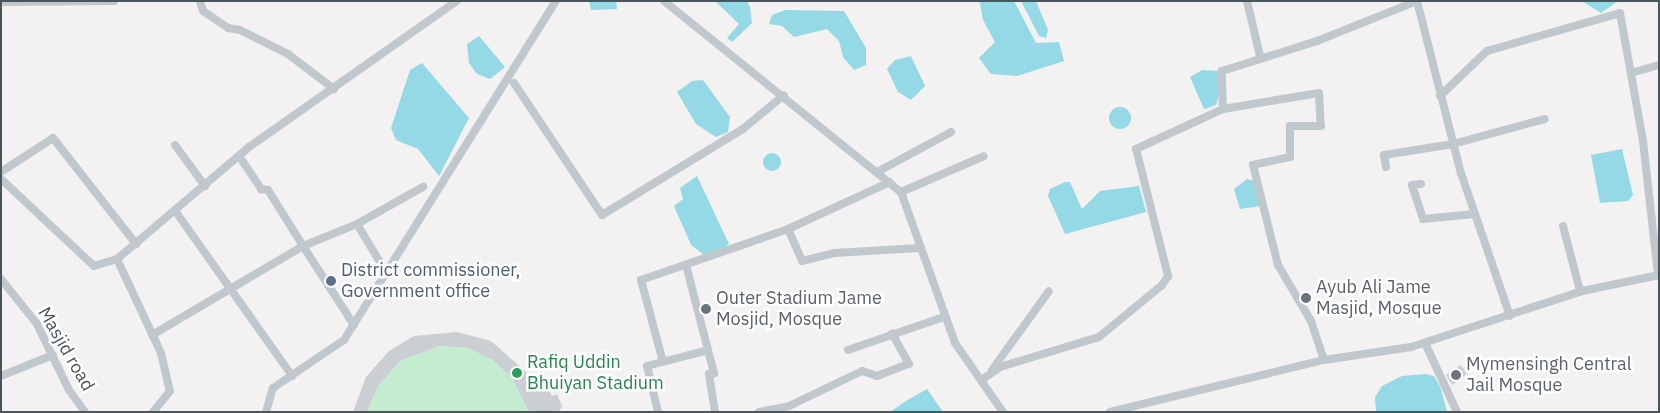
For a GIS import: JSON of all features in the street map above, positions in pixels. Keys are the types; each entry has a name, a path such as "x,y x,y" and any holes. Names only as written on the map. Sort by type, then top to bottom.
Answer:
{"street":[{"path":"1,2 114,1"},
{"path":"200,1 202,10 228,28 240,30 288,54 334,89"},
{"path":"1,179 94,266 117,259 176,212 239,156 457,1"},
{"path":"266,412 273,388 344,340 556,1"},
{"path":"664,1 879,171 901,192 944,317 955,343 983,380 1003,412"},
{"path":"1247,1 1260,56"},
{"path":"1223,108 1222,71 1260,56 1317,41 1417,1 1453,144 1510,316"},
{"path":"1110,412 1324,360 1425,343 1580,291 1658,275 1631,73 1620,13 1487,51 1440,96"},
{"path":"1631,73 1659,65"},
{"path":"514,83 602,215 743,129 784,95"},
{"path":"983,380 1000,367 1098,337 1153,296 1168,276 1136,149 1223,108 1319,93 1320,126 1290,126 1290,156 1253,164 1278,265 1311,321 1324,360"},
{"path":"1386,167 1384,155 1453,144 1545,119"},
{"path":"879,171 951,132"},
{"path":"1,172 53,138 136,244"},
{"path":"174,145 205,186"},
{"path":"239,156 261,189 268,190 354,325"},
{"path":"901,192 984,156"},
{"path":"663,362 641,280 788,229 890,182"},
{"path":"1421,184 1412,186 1423,219 1475,214"},
{"path":"152,335 229,287 303,246 357,224 423,187"},
{"path":"176,212 292,376"},
{"path":"357,224 386,272"},
{"path":"1563,226 1580,291"},
{"path":"788,229 802,261 834,253 920,248"},
{"path":"117,259 152,335 170,391 158,410"},
{"path":"686,265 708,350 715,412"},
{"name":"Masjid road","path":"1,279 37,324 69,390 85,412"},
{"path":"990,374 1049,291"},
{"path":"848,350 892,333 944,317"},
{"path":"759,412 789,406 862,370 877,376 908,364 892,333"},
{"path":"1425,343 1456,412"},
{"path":"658,412 647,366 708,350"},
{"path":"1,376 53,355"}],"green space":[{"path":"439,346 468,348 493,360 512,378 529,412 367,412 378,386 400,361"}],"water":[{"path":"589,1 616,1 617,9 591,10"},
{"path":"715,1 747,1 750,7 752,23 732,42 727,38 739,24"},
{"path":"975,1 1014,1 1036,43 1059,42 1064,61 1017,76 991,74 979,58 995,42 983,20 980,3"},
{"path":"1021,1 1036,1 1048,30 1046,38 1039,36"},
{"path":"1582,1 1618,1 1601,13"},
{"path":"785,10 844,11 866,48 866,65 854,70 843,57 839,41 827,29 794,37 782,26 769,24 772,15"},
{"path":"479,36 505,67 490,79 477,74 469,63 467,44"},
{"path":"911,56 925,86 911,100 898,92 887,69 895,60"},
{"path":"422,63 469,118 439,176 418,149 396,140 391,128 410,70"},
{"path":"1202,70 1218,71 1220,93 1216,105 1204,109 1190,77"},
{"path":"703,80 730,117 728,132 716,137 696,124 677,92 692,81"},
{"path":"1120,107 1130,114 1131,118 1124,128 1120,129 1110,122 1109,118 1116,108"},
{"path":"1622,149 1633,195 1628,201 1600,203 1591,155"},
{"path":"772,153 778,156 781,162 778,168 772,171 766,168 763,162 766,156"},
{"path":"697,176 729,244 715,253 703,254 691,245 674,206 683,199 680,188"},
{"path":"1247,179 1254,181 1260,206 1240,209 1234,189"},
{"path":"1065,182 1070,182 1082,209 1100,191 1139,186 1146,212 1065,234 1048,196 1050,189"},
{"path":"1425,374 1434,376 1440,386 1447,412 1376,412 1375,397 1382,386 1402,376"},
{"path":"927,389 943,412 890,412 906,401"}],"building":[{"name":"Rafiq Uddin Bhuiyan Stadium","path":"457,332 491,341 526,372 534,387 546,383 552,396 557,394 562,406 559,412 529,412 512,378 493,360 468,348 439,346 400,361 378,386 367,412 353,412 366,377 389,351 414,336"},
{"name":"Mymensingh Central Jail Mosque","path":"1461,365 1467,374 1452,385 1446,375"}],"place":[{"name":"District commissioner, Government office","path":"331,281"},
{"name":"Ayub Ali Jame Masjid, Mosque","path":"1306,298"},
{"name":"Outer Stadium Jame Mosjid, Mosque","path":"706,309"},
{"name":"Rafiq Uddin Bhuiyan Stadium","path":"517,373"},
{"name":"Mymensingh Central Jail Mosque","path":"1456,375"}]}
